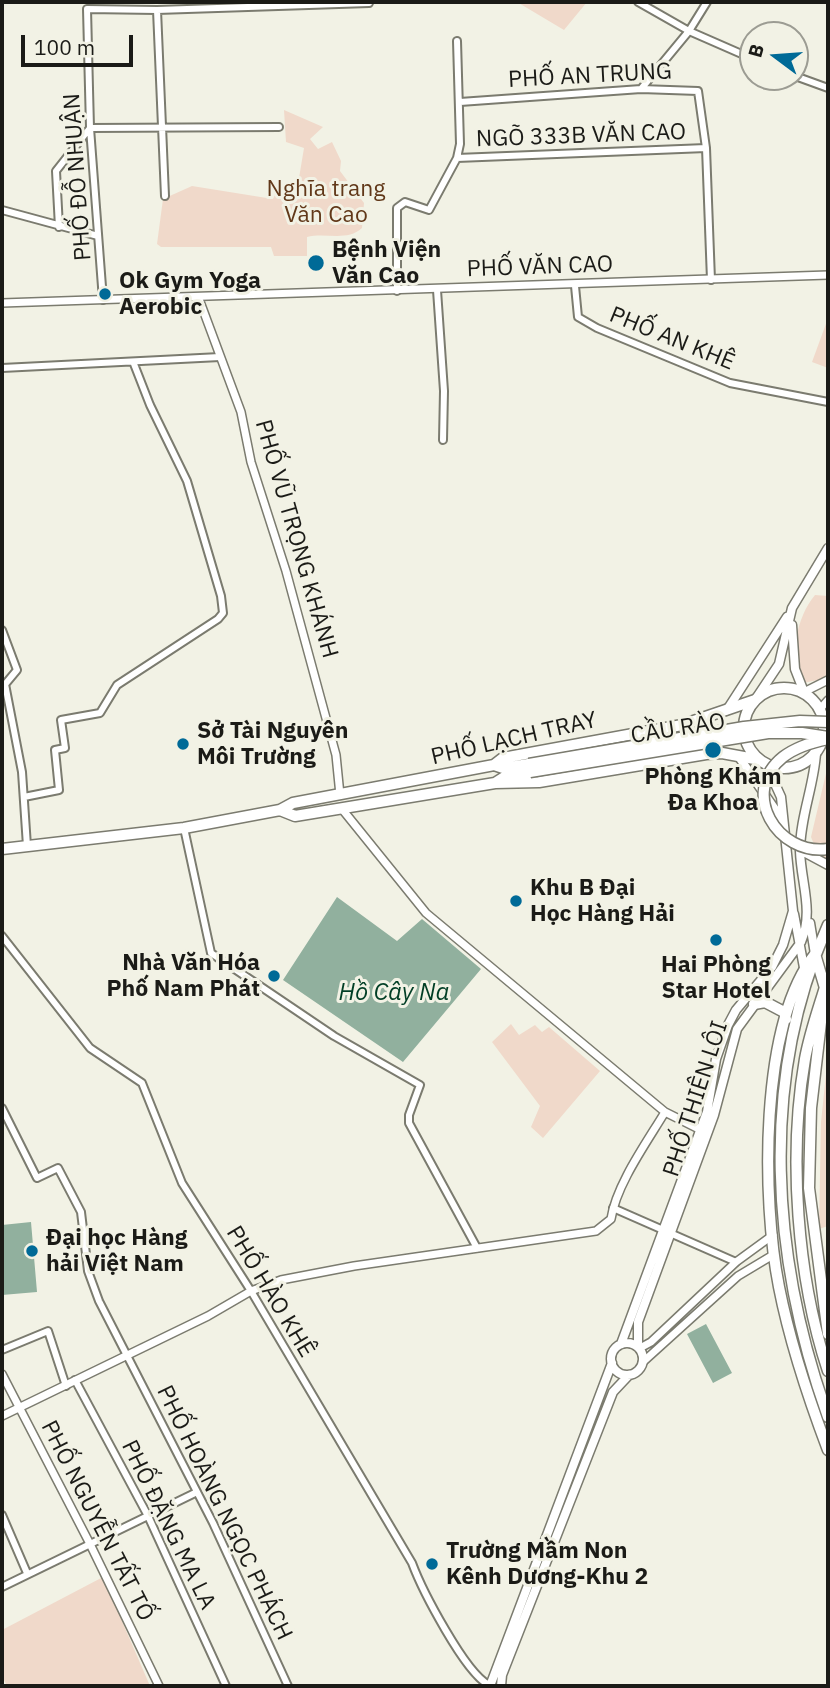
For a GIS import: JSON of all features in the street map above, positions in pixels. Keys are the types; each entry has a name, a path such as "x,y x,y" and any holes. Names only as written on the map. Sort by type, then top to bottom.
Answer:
{"main road":[{"path":"727,710 828,548"},
{"path":"792,608 793,661 804,692 824,709 825,729 821,750 798,766 788,768 763,762 748,746 744,734 748,710 779,664 792,608"},
{"path":"755,700 778,688 804,692"},
{"name":"PHỐ LẠCH TRAY","path":"2,849 184,828 280,810 293,803 494,765 503,758 684,724 755,700"},
{"path":"703,718 715,735 712,747 706,754"},
{"name":"CẦU RÀO","path":"495,783 529,768 744,727 800,721 828,722"},
{"name":"CẦU RÀO","path":"494,765 503,768 529,768 768,733 802,733 828,738"},
{"path":"828,738 783,757 771,771 764,796 768,819 784,839 804,849 828,849"},
{"name":"PHỐ THIÊN LÔI","path":"621,1344 634,1320 704,1131 722,1091 732,1042 754,1004 801,942 809,916 800,850 821,750"},
{"name":"PHỐ LẠCH TRAY","path":"280,810 295,816 495,783 539,782 706,754 763,762"},
{"path":"738,757 784,824"},
{"name":"PHỐ THIÊN LÔI","path":"704,1131 727,1026 736,1010 772,967 793,911 781,797 763,762"},
{"path":"800,850 815,861 828,865"},
{"path":"793,911 807,981"},
{"path":"809,916 815,954 827,983 809,1147 809,1188 818,1275 828,1334"},
{"path":"828,925 807,981 788,1058 780,1119 782,1187 791,1282 802,1337 828,1417"},
{"path":"815,954 804,968 786,1019 772,1087 769,1143 774,1255 779,1289 805,1387 828,1450"},
{"path":"827,983 817,1006 805,1058 797,1120 799,1188 807,1280 816,1334 828,1371"},
{"path":"754,1004 765,1002 784,1012 786,1019"},
{"path":"807,1280 818,1275"},
{"name":"PHỐ THIÊN LÔI","path":"634,1320 639,1347"},
{"path":"630,1343 639,1347 643,1361 639,1370 629,1375 613,1392 552,1542 501,1685 490,1686 612,1363 614,1350 621,1344 630,1343"},
{"path":"612,1363 618,1372 629,1375"}],"street":[{"path":"638,2 689,31 739,53"},
{"path":"641,89 689,31 707,2"},
{"path":"107,5 158,10 369,3"},
{"name":"PHỐ ĐỖ NHUẬN","path":"103,300 90,128 87,9 107,5"},
{"path":"158,10 160,128 165,196"},
{"path":"397,291 397,208 405,202 429,210 457,158 460,102 457,41"},
{"path":"809,81 828,88"},
{"name":"PHỐ AN TRUNG","path":"460,102 641,89 698,90 706,148 711,280"},
{"path":"59,227 57,171 90,128 279,127"},
{"name":"NGÕ 333B VĂN CAO","path":"457,158 706,148"},
{"path":"2,211 98,236"},
{"name":"PHỐ VĂN CAO","path":"2,303 199,299 828,275"},
{"name":"PHỐ AN KHÊ","path":"575,286 578,317 597,328 730,383 828,402"},
{"path":"437,290 444,391 443,440"},
{"name":"PHỐ VŨ TRỌNG KHÁNH","path":"199,299 241,412 251,462 290,584 336,755 340,795"},
{"path":"2,369 134,364 220,356"},
{"path":"24,797 58,790 55,750 65,748 61,720 100,713 117,685 218,619 223,613 221,596 187,481 160,428 134,364"},
{"path":"2,630 17,670 4,686 24,797 27,846"},
{"path":"804,692 828,680"},
{"path":"824,709 828,700"},
{"path":"342,809 426,913 665,1112 704,1131"},
{"path":"184,828 211,953 334,1036 420,1085 409,1115 409,1123 477,1248"},
{"name":"PHỐ HÀO KHÊ","path":"2,936 90,1048 142,1083 182,1183 251,1291 412,1563 422,1590 474,1672 490,1686"},
{"name":"PHỐ HOÀNG NGỌC PHÁCH","path":"2,1108 37,1178 58,1168 81,1212 88,1271 95,1291 195,1493 213,1523 288,1686"},
{"path":"2,1416 251,1291 312,1273 596,1231 611,1219 612,1208 665,1112"},
{"path":"612,1208 736,1262"},
{"path":"639,1347 652,1342 736,1262 773,1235"},
{"path":"643,1361 738,1276 774,1255"},
{"path":"2,1350 48,1331 66,1386"},
{"name":"PHỐ NGUYỄN TẤT TỐ","path":"2,1374 90,1544 159,1686"},
{"name":"PHỐ ĐẶNG MA LA","path":"75,1380 148,1516 226,1686"},
{"path":"2,1587 195,1493"},
{"path":"2,1515 27,1573"}],"green space":[{"path":"517,2 587,2 564,30"},
{"name":"Nghĩa trang Văn Cao","path":"284,110 323,127 310,139 318,149 332,142 341,161 340,171 364,203 362,228 350,235 307,237 307,256 274,256 271,247 161,247 157,244 163,199 192,186 273,199 278,188 297,190 304,148 286,142"},
{"path":"828,321 828,368 812,362"},
{"path":"815,595 828,596 828,678 803,683 796,661 797,638 803,615"},
{"path":"828,765 828,860 818,854 811,837"},
{"path":"511,1024 519,1035 535,1025 542,1032 549,1027 600,1071 543,1138 531,1127 540,1106 492,1042"},
{"path":"828,1055 828,1226 819,1229 821,1122"},
{"path":"103,1577 150,1686 7,1686 2,1676 2,1630"}],"water":[{"name":"Hồ Cây Na","path":"337,897 397,941 422,919 481,969 403,1062 283,980"},
{"path":"31,1222 37,1292 2,1295 2,1225"},
{"path":"706,1324 732,1373 713,1383 687,1334"}],"place":[{"name":"Bệnh Viện Văn Cao","path":"316,263"},
{"name":"Ok Gym Yoga Aerobic","path":"105,294"},
{"name":"Sở Tài Nguyên Môi Trường","path":"183,744"},
{"name":"Phòng Khám Đa Khoa","path":"713,750"},
{"name":"Khu B Đại Học Hàng Hải","path":"516,901"},
{"name":"Hai Phòng Star Hotel","path":"716,940"},
{"name":"Nhà Văn Hóa Phố Nam Phát","path":"274,976"},
{"name":"Đại học Hàng hải Việt Nam","path":"32,1251"},
{"name":"Trường Mầm Non Kênh Dương-Khu 2","path":"432,1564"}]}
